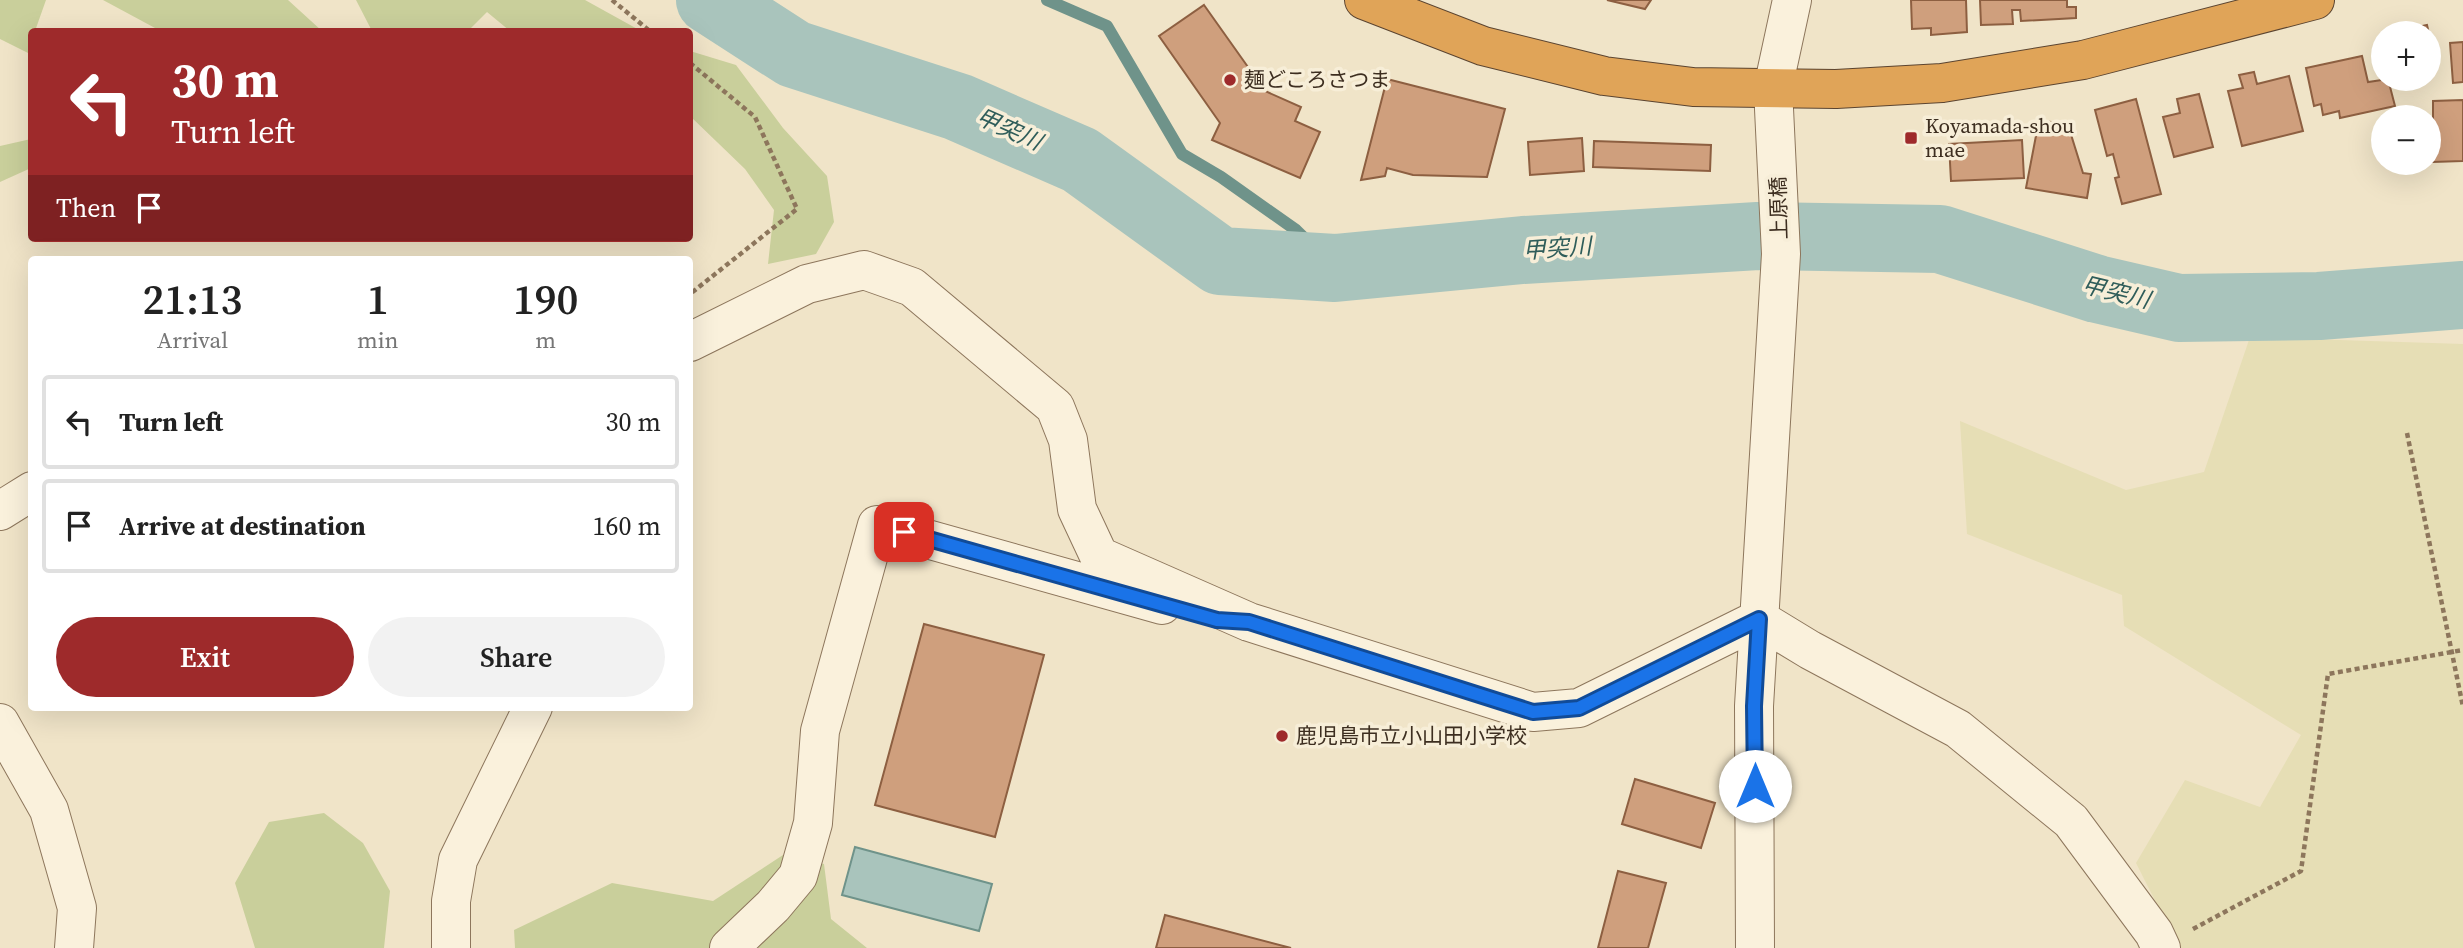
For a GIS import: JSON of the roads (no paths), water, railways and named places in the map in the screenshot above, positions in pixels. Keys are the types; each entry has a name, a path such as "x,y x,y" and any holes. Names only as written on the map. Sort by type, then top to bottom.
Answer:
{"highway":[{"path":"1364,0 1483,46 1604,76 1693,87 1773,89 1836,89 1942,83 2070,62 2315,0"}],"street":[{"name":"上原橋","path":"1755,948 1754,706 1780,254 1773,89 1792,0"},
{"path":"693,341 807,284 864,270 912,287 1055,407 1068,440 1077,509 1099,556 1249,622 1533,712 1579,708 1759,619 1810,650 1958,729 2071,821 2154,933 2160,947"},
{"path":"0,511 28,494"},
{"path":"729,948 773,906 798,876 813,823 820,731 877,524 1217,620 1249,622"},
{"path":"451,948 451,901 458,860 531,711"},
{"path":"0,723 49,810 77,908 74,948"}],"water":[{"path":"855,847 992,884 979,931 842,895"}],"waterway":[{"name":"甲突川","path":"710,0 794,54 958,107 1080,160 1220,261 1335,268 1523,250 1758,236 1940,239 2097,289 2179,308 2319,306 2463,295"},
{"path":"1047,0 1107,26 1182,154 1221,177 1296,230 1335,268"}],"place":[{"name":"麺どころさつま","path":"1230,80"},
{"name":"Koyamada-shou mae","path":"1911,138"},
{"name":"鹿児島市立小山田小学校","path":"1282,736"}]}
